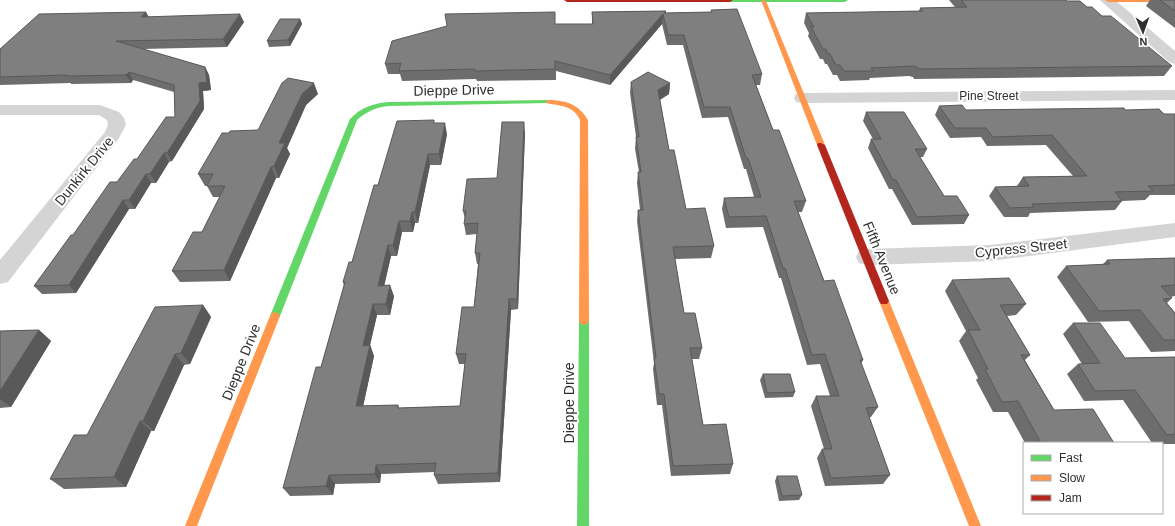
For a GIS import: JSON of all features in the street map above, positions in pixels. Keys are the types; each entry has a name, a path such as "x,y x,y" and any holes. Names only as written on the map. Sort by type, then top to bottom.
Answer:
{"street":[{"path":"567,0 845,0"},
{"path":"1108,0 1175,0"},
{"path":"1108,0 1175,59"},
{"name":"Fifth Avenue","path":"763,1 975,526"},
{"name":"Pine Street","path":"802,98 1175,95"},
{"name":"Dieppe Drive","path":"191,526 354,118 365,110 383,105 553,102 575,108 584,120 583,526"},
{"name":"Dunkirk Drive","path":"0,110 100,110 112,114 116,118 118,124 113,134 0,276"},
{"name":"Cypress Street","path":"867,257 990,253 1175,230"}],"building":[{"path":"961,0 1080,1 1087,7 1092,7 1102,16 1111,16 1172,66 918,69 917,67 913,66 871,68 873,71 844,71 840,65 836,65 826,49 823,49 811,27 814,27 806,13 923,11 920,8 967,7"},
{"path":"1160,0 1175,0 1175,11"},
{"path":"737,9 762,74 752,75 773,130 779,130 806,201 794,201 824,281 834,280 863,360 860,360 878,407 866,408 890,475 831,478 822,449 832,449 816,396 839,396 825,354 812,355 785,268 783,268 766,216 729,217 724,198 761,197 748,158 746,158 730,107 704,107 684,35 668,35 663,14 610,75 555,61 555,69 475,71 475,69 399,71 401,63 385,64 392,41 447,26 445,14 555,12 555,24 593,24 592,12 666,11 664,13 712,12 711,10"},
{"path":"146,12 141,17 240,14 223,39 116,41 205,67 207,82 199,83 200,101 167,153 164,153 150,174 146,174 129,200 123,200 69,285 34,286 71,235 73,235 110,182 117,182 134,159 137,159 166,117 175,117 174,85 129,72 126,75 0,77 0,49 39,14"},
{"path":"280,19 300,19 288,40 267,41"},
{"path":"648,72 670,83 658,90 669,150 674,150 686,209 705,208 714,246 673,247 684,313 695,313 702,348 690,348 703,425 726,424 733,464 673,466 664,394 659,394 654,358 656,358 638,210 643,210 638,172 641,172 636,137 639,137 631,82"},
{"path":"288,78 314,83 302,94 279,143 285,143 274,166 271,167 224,270 172,271 193,232 202,232 225,186 207,186 213,174 198,174 222,133 229,133 230,131 258,130 282,83"},
{"path":"962,105 966,110 1124,108 1125,110 1159,109 1164,114 1175,114 1175,185 1148,186 1153,191 1115,192 1122,201 1032,204 1034,207 1010,208 995,187 1029,186 1023,177 1087,176 1052,135 993,137 986,128 955,128 939,106"},
{"path":"866,112 904,112 927,149 915,149 944,196 957,196 969,215 917,217 896,180 893,180 871,139 881,139"},
{"path":"434,120 434,123 445,123 439,154 428,154 415,212 412,212 410,221 399,221 393,245 388,245 378,286 390,285 386,304 373,304 363,346 370,345 356,406 398,405 398,408 460,406 466,354 456,354 462,307 474,307 480,253 475,253 478,223 464,224 466,211 463,211 467,179 497,178 502,122 524,122 517,299 509,299 498,473 434,475 436,463 376,465 375,474 329,475 326,486 283,488 316,367 321,367 345,282 343,282 349,262 352,262 374,185 378,185 397,121"},
{"path":"1175,258 1175,285 1161,286 1172,298 1163,299 1175,313 1175,340 1164,340 1140,310 1099,311 1066,266 1110,264 1107,260"},
{"path":"1009,278 1026,304 1000,305 1030,355 1021,355 1054,410 1093,409 1113,442 1040,442 1018,401 1002,402 985,369 988,369 968,330 980,330 952,280"},
{"path":"203,305 181,353 175,354 143,421 140,421 114,477 50,479 74,435 87,435 155,307"},
{"path":"1073,323 1100,323 1125,358 1175,357 1175,434 1167,435 1135,390 1095,391 1078,364 1100,363"},
{"path":"39,330 0,391 0,331"},
{"path":"763,374 790,374 795,392 767,393"},
{"path":"777,476 797,476 802,495 782,496"}],"traffic: fast":[{"path":"730,0 845,0"},
{"path":"275,316 354,119 370,108 389,104 548,102"},
{"path":"583,526 584,321"}],"traffic: slow":[{"path":"1108,0 1175,0"},
{"path":"763,1 821,145"},
{"path":"548,102 569,105 578,111 584,120 584,321"},
{"path":"884,301 975,526"},
{"path":"191,526 275,316"}],"traffic: jam":[{"path":"567,0 730,0"},
{"path":"821,145 884,301"}]}
